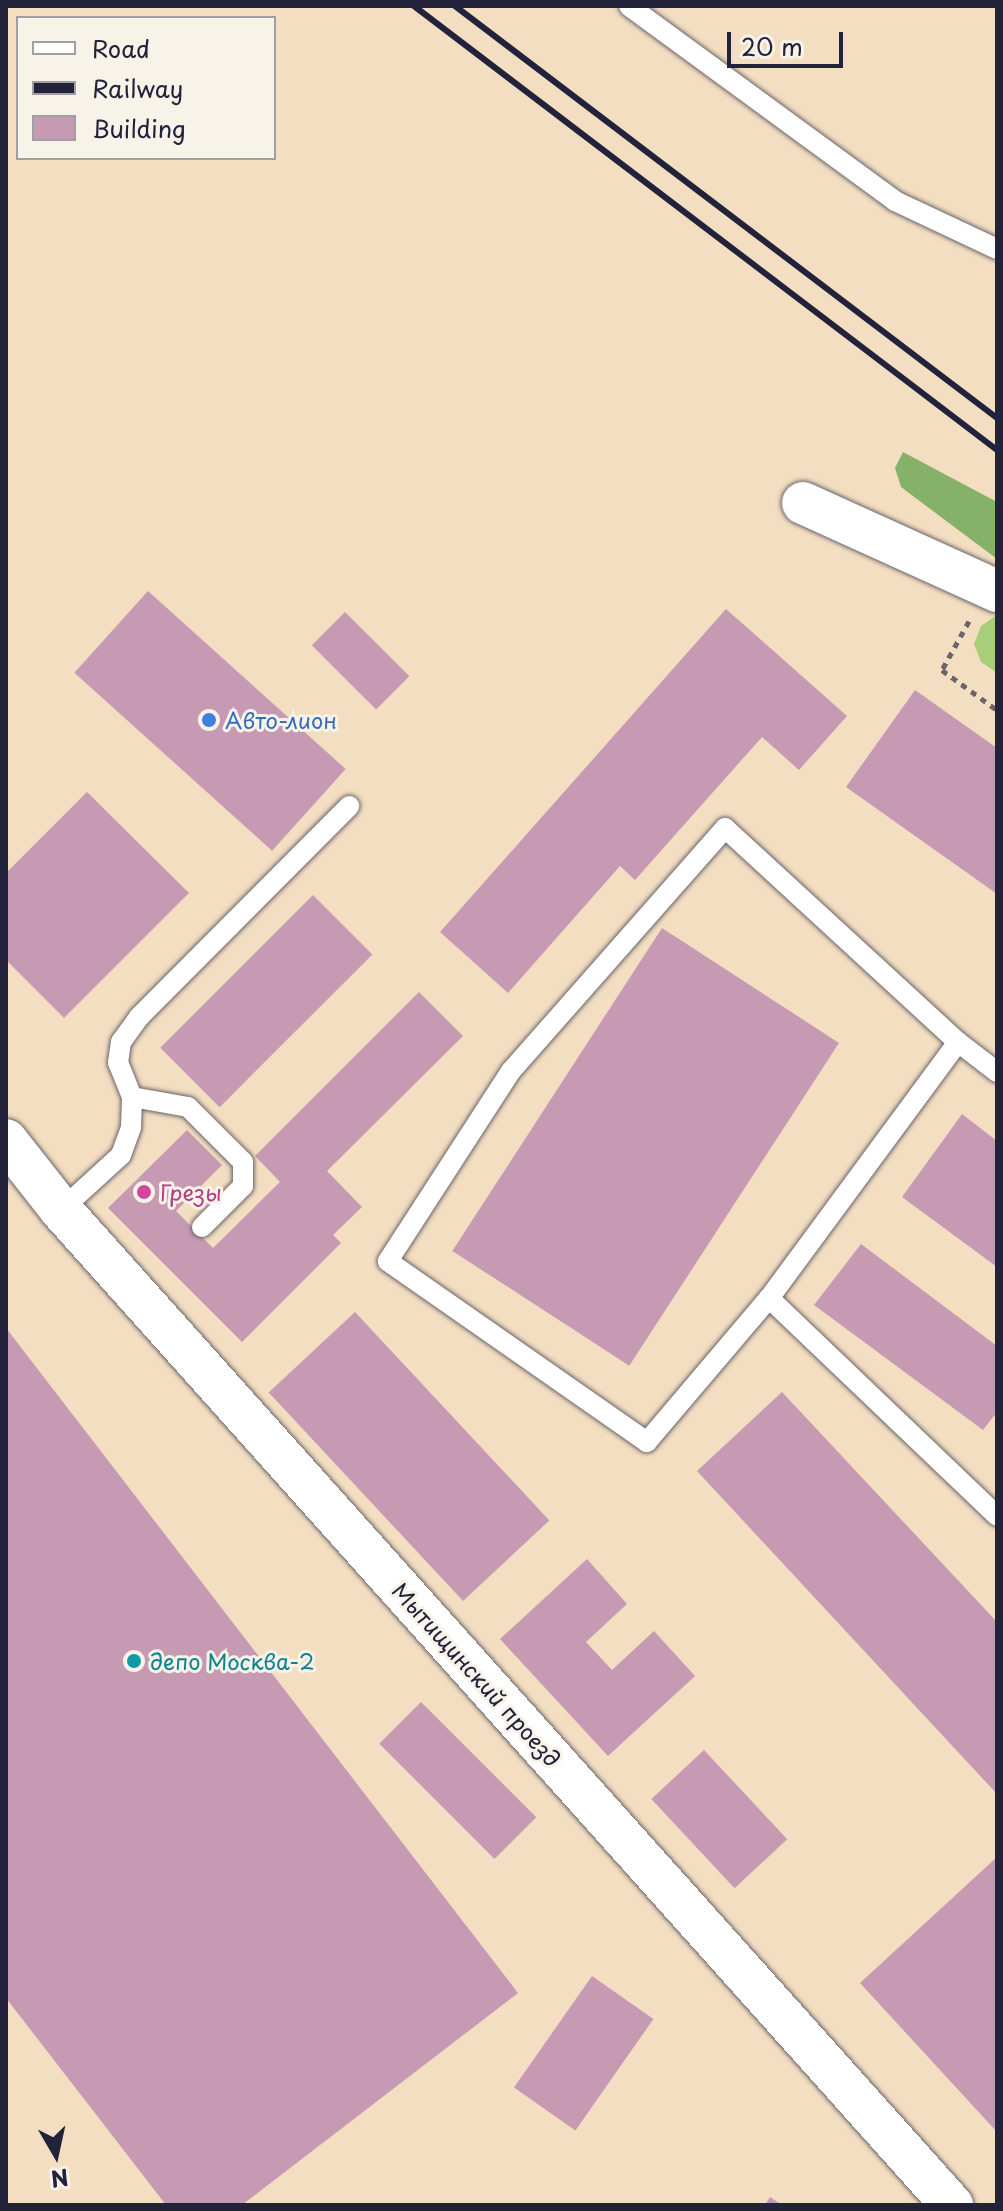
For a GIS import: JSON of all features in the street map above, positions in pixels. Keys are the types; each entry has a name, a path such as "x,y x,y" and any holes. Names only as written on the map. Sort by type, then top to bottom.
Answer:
{"street":[{"path":"803,503 993,588"},
{"name":"Мытищинский проезд","path":"6,1140 61,1210 952,2205"}],"lane":[{"path":"629,6 895,201 997,249"},
{"path":"61,1210 121,1155 131,1127 132,1097 118,1063 121,1042 130,1029 349,806"},
{"path":"958,1042 769,1298 647,1442 388,1261 511,1071 725,828 958,1042 997,1072"},
{"path":"132,1097 188,1107 243,1162 243,1186 202,1227"},
{"path":"769,1298 997,1516"}],"path":[{"path":"993,588 942,670 997,710"}],"green space":[{"path":"903,452 997,502 997,559 901,487 895,468"},
{"path":"997,615 997,673 981,662 974,644 981,626"}],"building":[{"name":"Авто-лион","path":"148,591 346,769 272,851 74,673"},
{"path":"726,609 847,716 799,770 762,737 635,880 620,866 508,993 440,932"},
{"path":"345,612 409,676 376,710 312,645"},
{"path":"915,690 997,748 997,894 846,787"},
{"path":"87,792 189,893 64,1018 6,960 6,873"},
{"path":"313,895 372,954 220,1107 160,1048"},
{"path":"662,928 839,1043 629,1366 452,1251"},
{"path":"419,992 463,1036 327,1171 362,1207 333,1235 341,1243 242,1342 108,1208 187,1130 222,1165 176,1211 213,1248 280,1182 255,1156"},
{"path":"962,1114 997,1141 997,1267 902,1197"},
{"path":"861,1244 997,1346 997,1412 983,1430 814,1305"},
{"path":"355,1312 549,1520 463,1601 269,1392"},
{"name":"депо Москва-2","path":"6,1328 518,1993 242,2205 166,2205 6,1998"},
{"path":"782,1392 997,1622 997,1794 697,1471"},
{"path":"587,1559 627,1604 586,1642 612,1670 654,1631 695,1676 608,1756 500,1639"},
{"path":"421,1702 536,1817 495,1859 379,1744"},
{"path":"704,1750 787,1839 735,1888 651,1799"},
{"path":"997,1857 997,2132 860,1983"},
{"path":"592,1976 653,2019 575,2130 514,2087"},
{"path":"770,2197 782,2205 765,2205"}],"railway":[{"path":"414,6 997,450"},
{"path":"455,6 997,418"}],"place":[{"name":"Авто-лион","path":"209,720"},
{"name":"Грезы","path":"144,1192"},
{"name":"депо Москва-2","path":"134,1661"}]}
